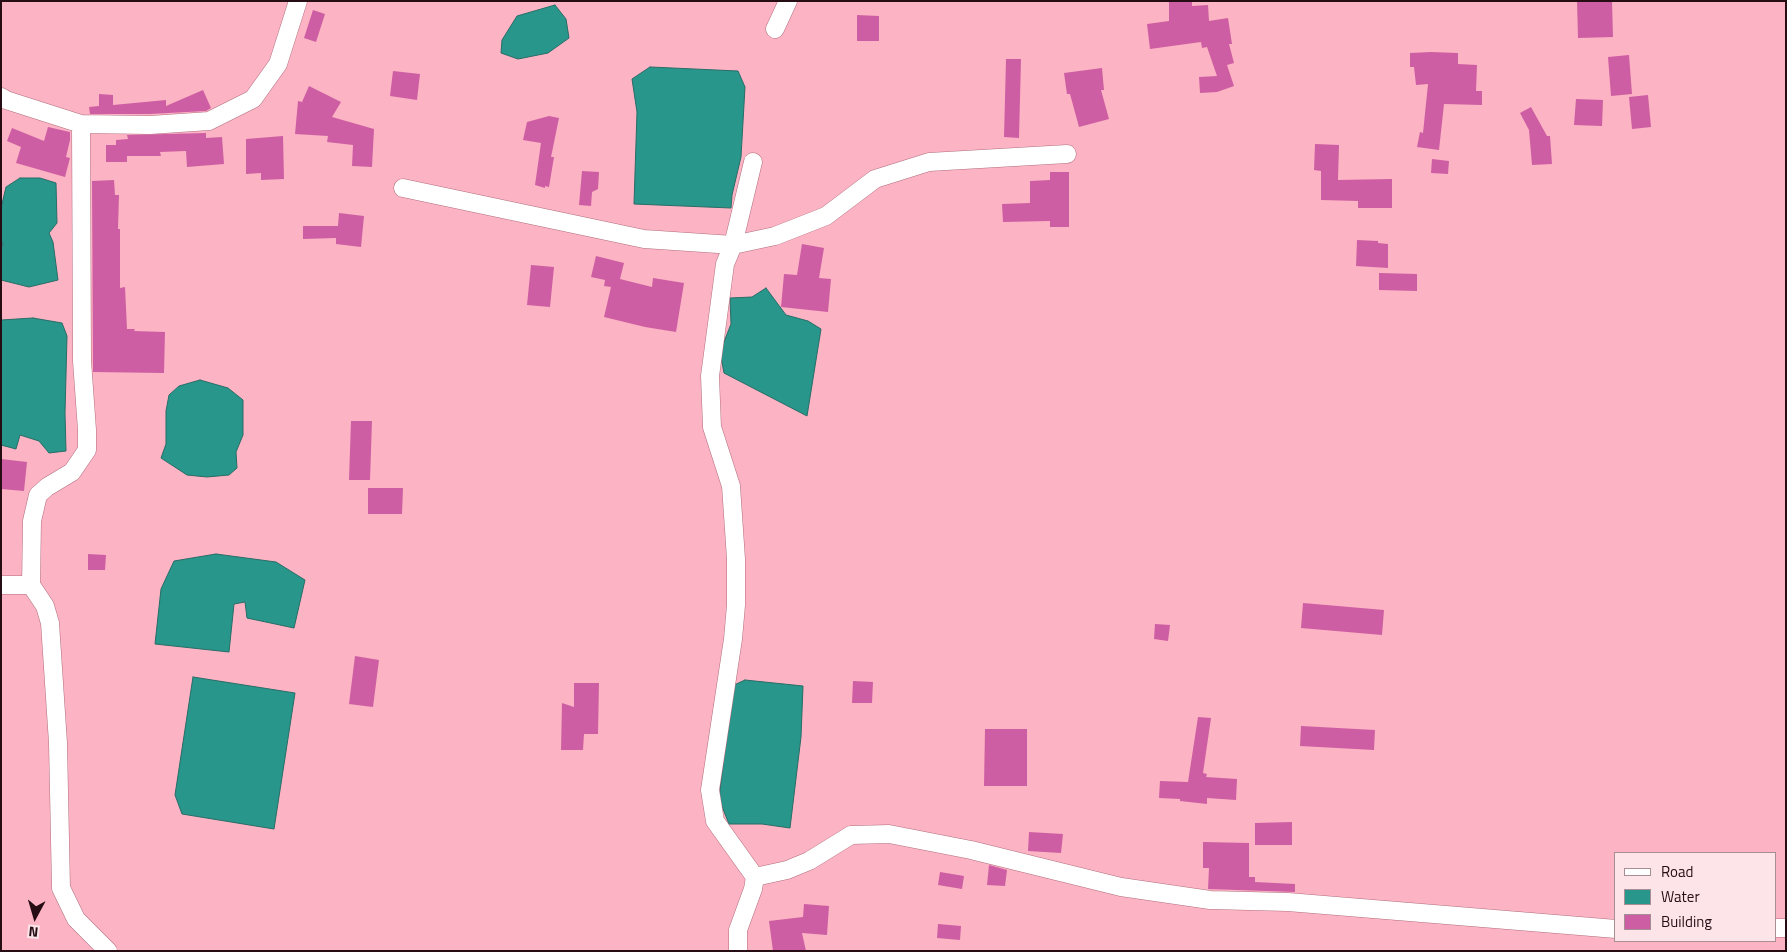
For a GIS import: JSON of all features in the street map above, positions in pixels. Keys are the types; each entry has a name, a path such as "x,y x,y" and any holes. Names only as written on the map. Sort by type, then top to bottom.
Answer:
{"street":[{"path":"3,102 81,124 150,126 209,121 253,99 278,64 298,1"},
{"path":"775,29 788,1"},
{"path":"81,124 82,361 87,450 72,472 48,486 38,495 32,520 32,586 45,606 50,623 58,743 61,888 76,918 108,951"},
{"path":"403,188 644,239 733,245 775,236 826,216 875,179 929,162 1067,154"},
{"path":"738,951 738,930 753,889 755,877 715,821 710,790 733,639 736,605 736,559 731,486 712,427 710,376 725,264 733,245 753,162"},
{"path":"1,585 32,586"},
{"path":"755,877 787,870 809,861 851,835 889,834 971,850 1121,887 1210,900 1288,902 1614,929"}],"water":[{"path":"555,5 566,19 569,38 548,53 518,59 501,53 502,40 517,16"},
{"path":"650,67 738,71 745,87 741,157 732,195 731,208 634,204 637,112 632,79"},
{"path":"20,178 40,178 56,183 57,223 49,233 53,242 58,280 29,287 1,280 1,248 3,245 1,240 1,208 6,187"},
{"path":"766,288 786,315 808,321 821,329 807,416 724,373 720,352 731,324 730,298 752,297"},
{"path":"33,318 62,323 67,336 66,451 49,453 39,441 20,435 16,449 1,445 1,320"},
{"path":"200,380 228,388 243,400 243,435 236,452 237,468 229,475 207,477 187,475 161,458 166,444 166,411 169,395 179,386"},
{"path":"216,554 276,562 305,580 294,628 247,618 245,602 234,604 229,652 155,644 161,589 174,561"},
{"path":"193,677 295,693 274,829 182,814 175,795"},
{"path":"745,680 803,686 801,737 790,828 762,824 729,824 719,799 732,686"}],"building":[{"path":"1169,1 1192,1 1192,6 1208,5 1209,21 1228,18 1232,44 1229,44 1234,63 1227,65 1234,86 1217,92 1200,93 1199,77 1217,76 1207,47 1202,48 1201,42 1150,49 1147,24 1169,21"},
{"path":"1577,1 1612,1 1613,37 1578,38"},
{"path":"313,10 325,14 316,42 304,38"},
{"path":"857,15 879,16 879,41 857,41"},
{"path":"1410,53 1458,53 1458,64 1477,65 1476,91 1482,91 1482,105 1444,104 1439,150 1417,147 1420,132 1423,133 1428,84 1416,85 1414,67 1410,67"},
{"path":"1629,55 1632,94 1611,96 1608,57"},
{"path":"1006,59 1021,59 1019,138 1004,137"},
{"path":"1102,68 1104,90 1101,90 1109,119 1079,127 1070,94 1067,94 1064,73"},
{"path":"393,71 420,74 417,100 390,96"},
{"path":"309,86 341,102 332,117 374,129 372,167 352,166 353,145 327,142 328,136 295,134 298,101 302,102"},
{"path":"203,90 211,108 206,111 150,114 90,114 89,107 99,106 99,94 113,95 113,105 166,100 166,106"},
{"path":"1648,95 1651,127 1632,129 1629,97"},
{"path":"1576,99 1603,100 1602,126 1574,125"},
{"path":"1531,107 1547,136 1550,136 1552,164 1532,165 1529,130 1520,113"},
{"path":"549,116 559,118 551,157 554,157 549,187 545,186 545,188 535,185 541,143 523,140 527,122"},
{"path":"48,127 70,132 66,157 70,158 65,177 16,163 21,147 7,141 12,128 44,141"},
{"path":"206,133 206,138 222,137 224,164 187,167 186,151 160,152 161,156 127,156 127,162 106,162 106,145 116,145 116,140 128,139 127,135"},
{"path":"283,136 284,179 261,180 261,173 246,174 246,139"},
{"path":"1315,144 1339,145 1338,180 1392,179 1392,208 1358,208 1358,201 1321,200 1321,171 1314,170"},
{"path":"1432,159 1449,161 1448,174 1431,173"},
{"path":"582,171 599,172 598,189 592,192 591,206 579,205"},
{"path":"1050,172 1069,172 1069,227 1050,227 1050,221 1003,222 1002,204 1030,203 1030,181 1050,180"},
{"path":"114,180 115,195 119,195 120,288 125,287 127,329 165,332 164,373 93,372 92,181"},
{"path":"339,213 364,216 361,247 336,244 336,238 303,239 303,226 338,226"},
{"path":"1357,240 1378,241 1378,243 1388,244 1388,268 1356,266"},
{"path":"802,244 824,248 819,278 831,279 828,312 781,307 784,274 797,275"},
{"path":"596,256 624,263 620,279 652,287 653,278 684,283 676,332 604,317 611,287 604,286 605,280 591,277"},
{"path":"531,265 554,267 550,307 527,305"},
{"path":"1379,273 1417,274 1417,291 1379,290"},
{"path":"351,421 372,421 370,480 349,480"},
{"path":"1,459 27,462 24,491 1,489"},
{"path":"368,488 403,488 402,514 368,514"},
{"path":"88,554 106,555 105,570 88,570"},
{"path":"1303,603 1384,610 1382,635 1301,628"},
{"path":"1155,624 1170,625 1168,641 1154,639"},
{"path":"355,656 379,660 373,707 349,704"},
{"path":"853,681 873,682 872,703 852,703"},
{"path":"574,683 599,683 598,734 584,734 583,750 561,750 562,703 574,707"},
{"path":"1198,717 1211,718 1203,773 1207,774 1206,777 1237,779 1236,800 1207,798 1207,804 1180,801 1180,799 1159,798 1160,781 1188,782"},
{"path":"1301,726 1375,730 1374,750 1300,746"},
{"path":"985,729 1027,729 1027,786 984,786"},
{"path":"1292,822 1292,845 1255,845 1255,823"},
{"path":"1029,832 1063,834 1061,853 1028,851"},
{"path":"1203,842 1249,843 1249,877 1255,877 1255,882 1295,884 1295,892 1208,889 1209,868 1203,868"},
{"path":"989,865 1007,870 1005,886 987,885"},
{"path":"940,872 964,876 962,889 938,885"},
{"path":"804,904 829,906 827,935 802,933 806,951 773,951 769,921 803,917"},
{"path":"938,924 961,926 960,940 937,938"}]}
